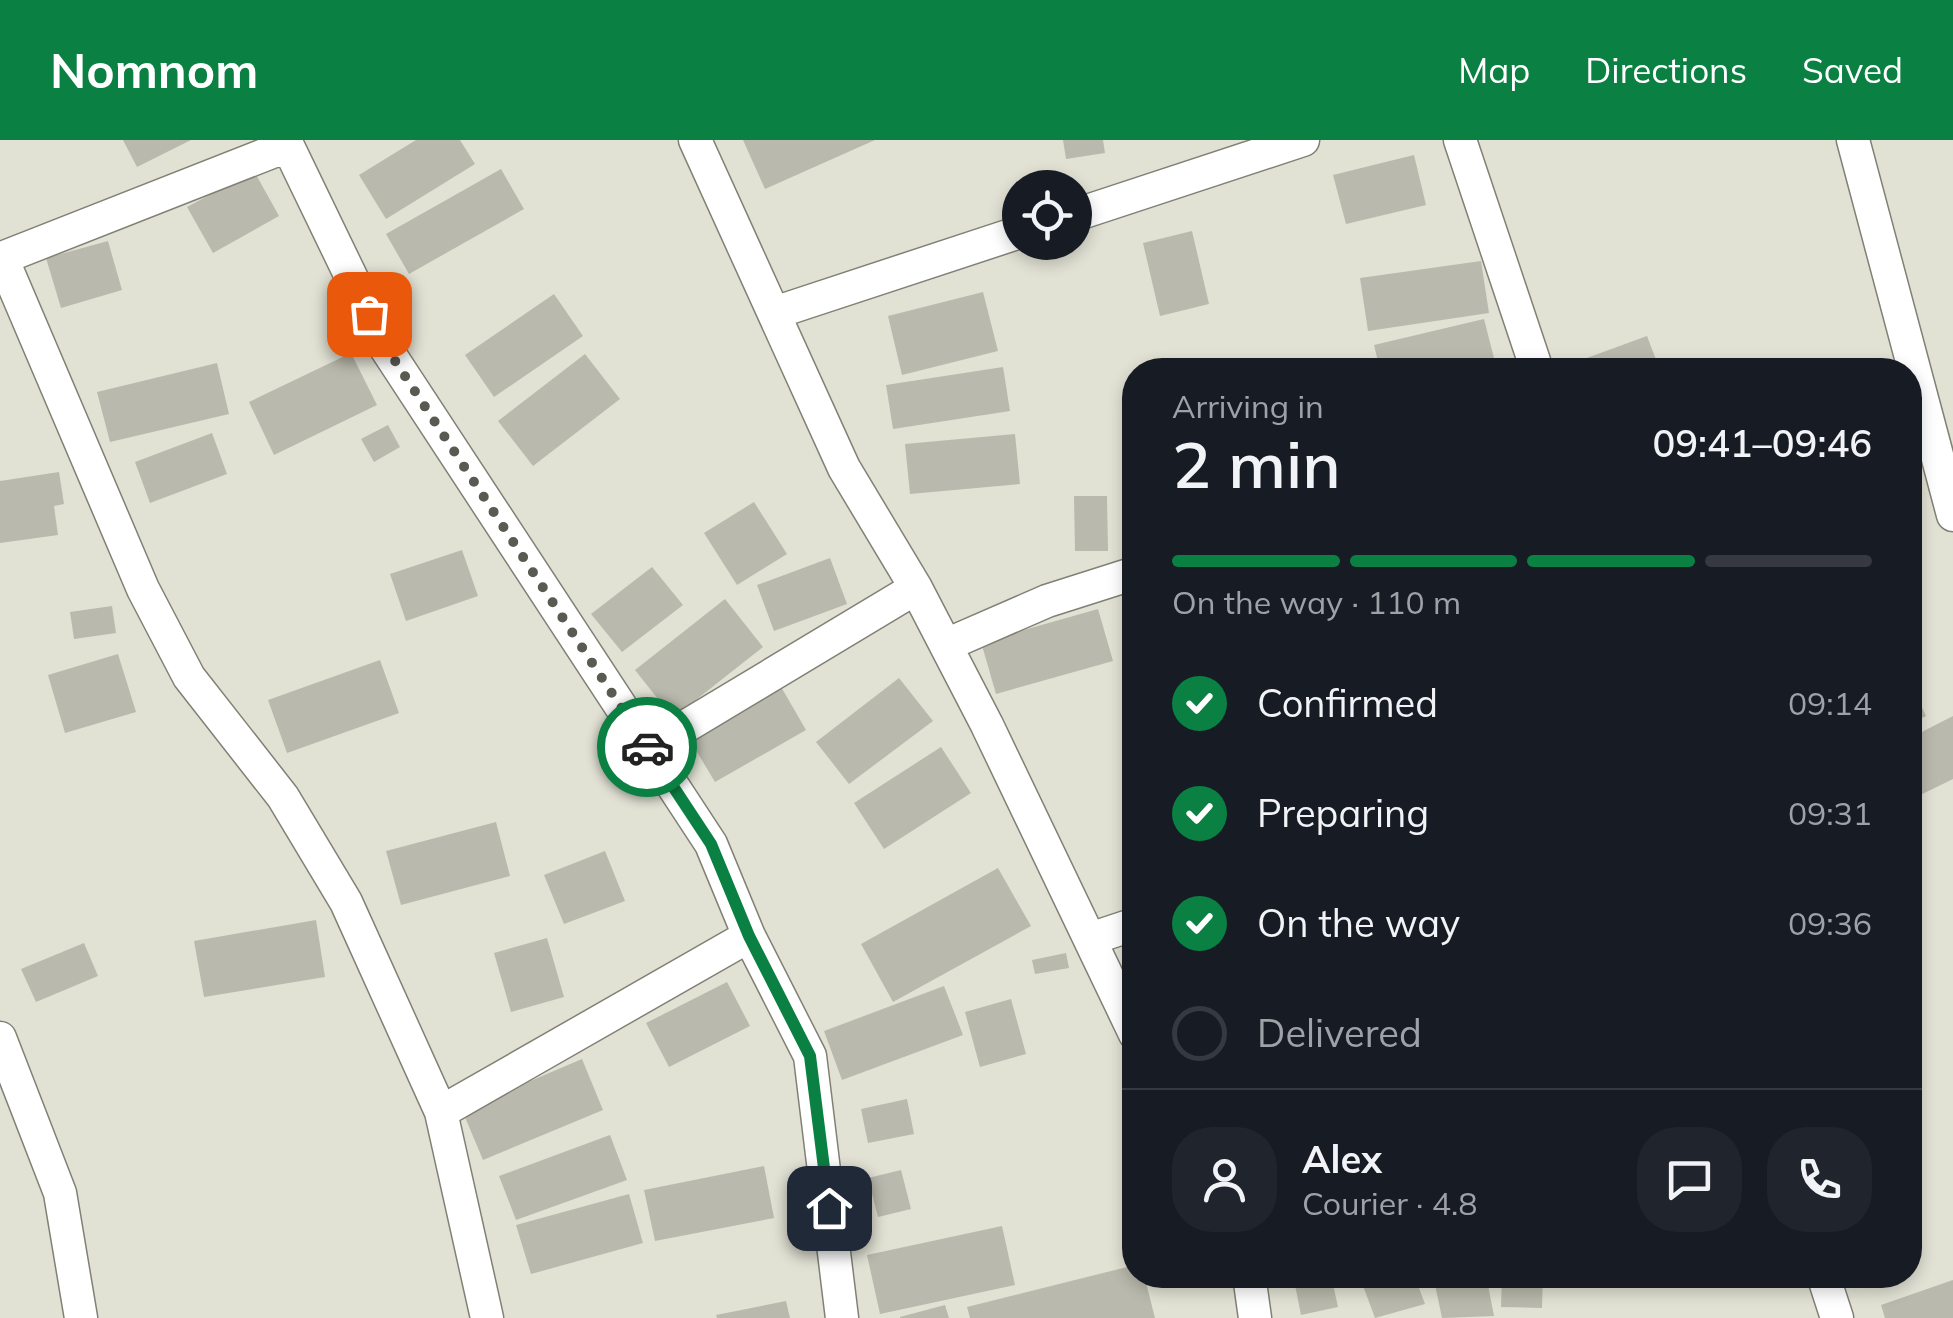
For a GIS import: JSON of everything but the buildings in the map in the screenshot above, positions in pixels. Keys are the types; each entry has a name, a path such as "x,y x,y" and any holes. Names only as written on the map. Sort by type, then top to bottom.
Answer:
{"street":[{"path":"695,140 844,468 946,645 1122,1007"},
{"path":"1092,208 1303,140"},
{"path":"1460,140 1533,358"},
{"path":"1853,140 1911,358"},
{"path":"486,1318 441,1112 346,902 283,797 189,677 143,589 1,258 286,143 386,347 711,844 749,936 810,1056 842,1318"},
{"path":"774,313 1002,238"},
{"path":"1922,399 1953,515"},
{"path":"946,645 1047,600 1122,577"},
{"path":"648,749 916,588"},
{"path":"1090,939 1122,928"},
{"path":"441,1112 749,936"},
{"path":"0,1038 60,1192 81,1318"},
{"path":"1251,1288 1255,1318"},
{"path":"1827,1288 1836,1318"}],"way so far":[{"path":"369,314 386,347 647,747"}],"route":[{"path":"647,747 711,844 749,936 810,1056 829,1208"}]}
